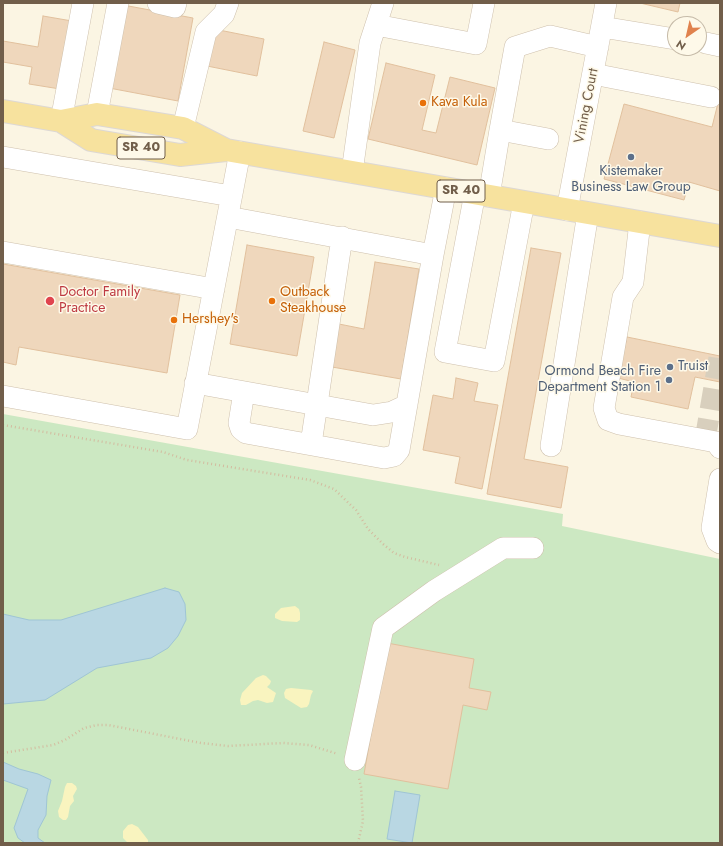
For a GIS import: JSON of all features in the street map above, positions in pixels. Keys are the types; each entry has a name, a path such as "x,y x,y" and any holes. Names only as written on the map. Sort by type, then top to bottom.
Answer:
{"main road":[{"name":"SR 40","path":"3,111 61,121 97,114 183,128 233,151"},
{"name":"SR 40","path":"61,121 91,140 180,155 233,151 720,236"}],"street":[{"path":"61,121 83,3"},
{"path":"97,114 118,3"},
{"path":"158,3 175,6 176,3"},
{"path":"183,128 206,32 224,14 228,3"},
{"path":"352,172 370,43 382,3"},
{"path":"376,25 476,44 484,3"},
{"name":"Vining Court","path":"551,446 593,74 602,27 604,3"},
{"path":"602,27 667,38"},
{"path":"524,202 494,361 445,352 482,194 500,130 514,47 550,36 598,47"},
{"path":"593,74 710,97"},
{"path":"500,130 548,139"},
{"path":"3,396 186,429 228,217 231,196 233,151"},
{"path":"3,157 231,196"},
{"path":"244,392 239,423 241,430 246,433 384,458 394,456 399,450 408,405 433,255 446,188"},
{"path":"228,217 433,255"},
{"path":"640,222 633,282 624,297 604,408 608,420 619,424 716,442 720,448"},
{"path":"311,444 342,237"},
{"path":"3,252 214,289"},
{"path":"196,383 373,415 392,412 408,405"},
{"path":"720,479 712,528 717,541 720,543"},
{"path":"355,760 383,628 434,591 502,548 533,548"}],"path":[{"path":"3,424 163,452 187,460 310,480 334,489 356,510 368,529 394,553 405,557 467,570"},
{"path":"3,753 53,745 65,740 84,728 97,725 108,725 201,743 228,746 284,743 309,745 355,760 361,787 363,821 358,843"}],"green space":[{"path":"3,414 563,514 562,526 720,559 720,843 3,843"}],"sand":[{"path":"295,606 299,609 300,613 300,620 297,622 282,621 275,618 275,614 281,608"},
{"path":"263,675 271,681 267,687 276,693 273,702 267,703 258,700 246,705 241,705 240,700 242,693 256,678"},
{"path":"291,688 313,691 307,707 301,708 285,698 284,693 286,689"},
{"path":"67,783 72,783 77,789 73,796 74,801 70,806 68,817 66,820 63,820 59,817 58,811"},
{"path":"132,824 138,827 148,840 148,843 128,843 123,838 123,831 128,825"}],"water":[{"path":"165,588 179,592 185,604 186,620 178,636 168,648 151,658 97,668 45,700 3,704 3,614 29,620 61,620"},
{"path":"3,762 51,780 47,796 46,815 38,830 38,838 45,843 25,843 18,838 14,828 28,789 3,780"},
{"path":"395,791 420,795 412,843 387,839"}],"building":[{"path":"640,3 680,3 678,12"},
{"path":"123,5 193,18 178,101 109,88"},
{"path":"43,16 72,21 60,89 29,84 32,67 3,62 3,41 38,47"},
{"path":"214,29 264,39 257,76 207,66"},
{"path":"324,42 355,50 334,138 303,131"},
{"path":"386,63 435,75 422,130 436,133 450,77 495,88 477,165 368,139"},
{"path":"720,95 720,191 689,182 684,200 604,179 624,104 712,127"},
{"name":"Outback Steakhouse","path":"247,245 314,257 297,356 230,344"},
{"path":"531,248 561,253 524,459 568,467 561,508 487,494"},
{"path":"375,262 419,269 401,379 332,367 339,324 364,329"},
{"path":"3,264 180,295 167,373 19,347 16,365 3,362"},
{"name":"Truist","path":"627,337 720,356 720,382 695,377 688,409 631,397 634,382 618,378"},
{"path":"456,378 478,383 474,401 498,405 482,489 455,483 460,457 423,450 433,395 453,399"},
{"path":"387,643 474,659 469,688 491,692 487,710 463,705 448,789 364,774"}],"tunnel":[{"path":"705,440 720,352"}],"place":[{"name":"Kava Kula","path":"423,103"},
{"name":"Kistemaker Business Law Group","path":"631,157"},
{"name":"Doctor Family Practice","path":"50,301"},
{"name":"Outback Steakhouse","path":"272,301"},
{"name":"Hershey's","path":"174,320"},
{"name":"Truist","path":"670,367"},
{"name":"Ormond Beach Fire Department Station 1","path":"669,380"}]}
